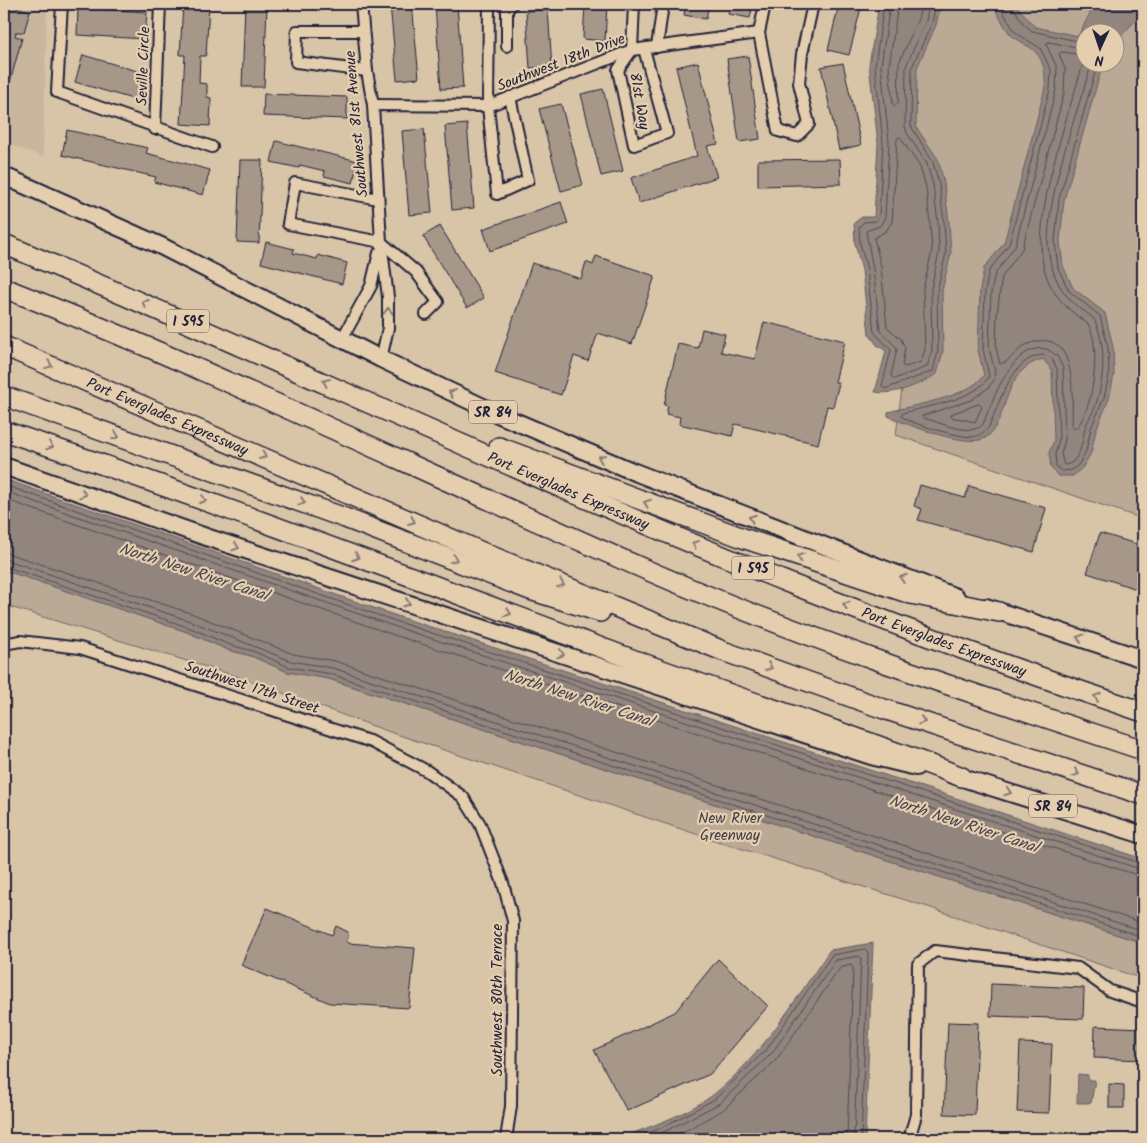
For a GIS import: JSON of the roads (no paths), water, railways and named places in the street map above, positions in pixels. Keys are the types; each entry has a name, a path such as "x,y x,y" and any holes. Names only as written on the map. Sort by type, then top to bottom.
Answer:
{"highway":[{"name":"Port Everglades Expressway","path":"4,244 177,317 556,485 794,585 1034,676 1143,712"},
{"path":"4,288 335,429 659,575 756,614 890,663 1143,750"},
{"name":"Port Everglades Expressway","path":"4,346 489,554 723,651 884,709 1143,795"},
{"path":"4,396 345,518 530,590 723,651"},
{"path":"370,402 560,469 762,544 911,594 999,612"},
{"path":"4,431 137,476 631,659 873,742 962,777"}],"main road":[{"name":"SR 84","path":"4,176 161,246 380,359 492,411 632,471 914,582 1143,659"},
{"name":"SR 84","path":"4,466 209,538 871,756 962,777 1143,835"}],"street":[{"name":"Seville Circle","path":"62,4 57,92 155,129 212,147"},
{"name":"Seville Circle","path":"155,129 160,4"},
{"name":"Southwest 81st Avenue","path":"361,4 367,71 373,105 381,242 388,297 388,328 380,359"},
{"path":"489,4 488,106 497,194 528,180 510,97"},
{"path":"507,46 507,10 512,4"},
{"path":"632,50 634,4"},
{"path":"657,47 663,4"},
{"path":"765,4 759,33 778,131 796,136 809,124 799,83 802,54 813,4"},
{"path":"363,31 297,31 296,62 367,71"},
{"name":"Southwest 18th Drive","path":"373,105 469,104 488,106 632,50 759,33"},
{"name":"81st Way","path":"632,50 618,70 634,145 667,133 644,48"},
{"path":"378,199 295,183 288,224 381,242 416,272 438,302 426,314"},
{"name":"Southwest 81st Avenue","path":"342,339 371,286 381,242"},
{"name":"Southwest 17th Street","path":"4,644 20,641 80,648 372,742 427,772 463,797 472,809"},
{"name":"Southwest 80th Terrace","path":"472,809 480,824 503,883 513,921 511,1106 506,1139"},
{"path":"909,1139 916,1115 918,964 935,950 1078,968 1110,991 1143,1002"}],"water":[{"path":"879,4 941,4 936,25 917,68 916,127 938,159 944,183 951,253 942,291 943,351 937,374 923,382 899,391 882,393 875,392 886,351 877,345 869,334 862,270 855,244 854,223 862,217 874,217 878,143 869,65"},
{"path":"991,4 1015,4 1035,27 1074,35 1074,72 1100,72 1064,200 1060,241 1063,266 1073,288 1105,313 1113,347 1114,375 1109,399 1096,430 1091,453 1083,467 1073,476 1058,476 1051,468 1049,453 1054,440 1052,370 1043,359 1029,365 1020,373 1013,384 994,429 987,437 979,440 953,438 888,416 888,412 954,395 977,383 984,375 978,350 980,290 984,268 1004,243 1045,88 1044,69 1040,58 1032,49 1010,34"},
{"path":"1095,4 1143,4 1143,13 1124,33 1124,22 1085,22"},
{"name":"North New River Canal","path":"4,479 400,617 1143,859 1143,943 329,679 288,672 251,656 228,650 187,632 4,570"},
{"path":"873,943 865,1139 616,1139 679,1115 713,1095 731,1080 762,1045 830,950"},
{"path":"1078,1074 1088,1075 1088,1080 1095,1080 1091,1103 1077,1103"}],"park label":[{"name":"New River Greenway","path":"730,826"}]}
